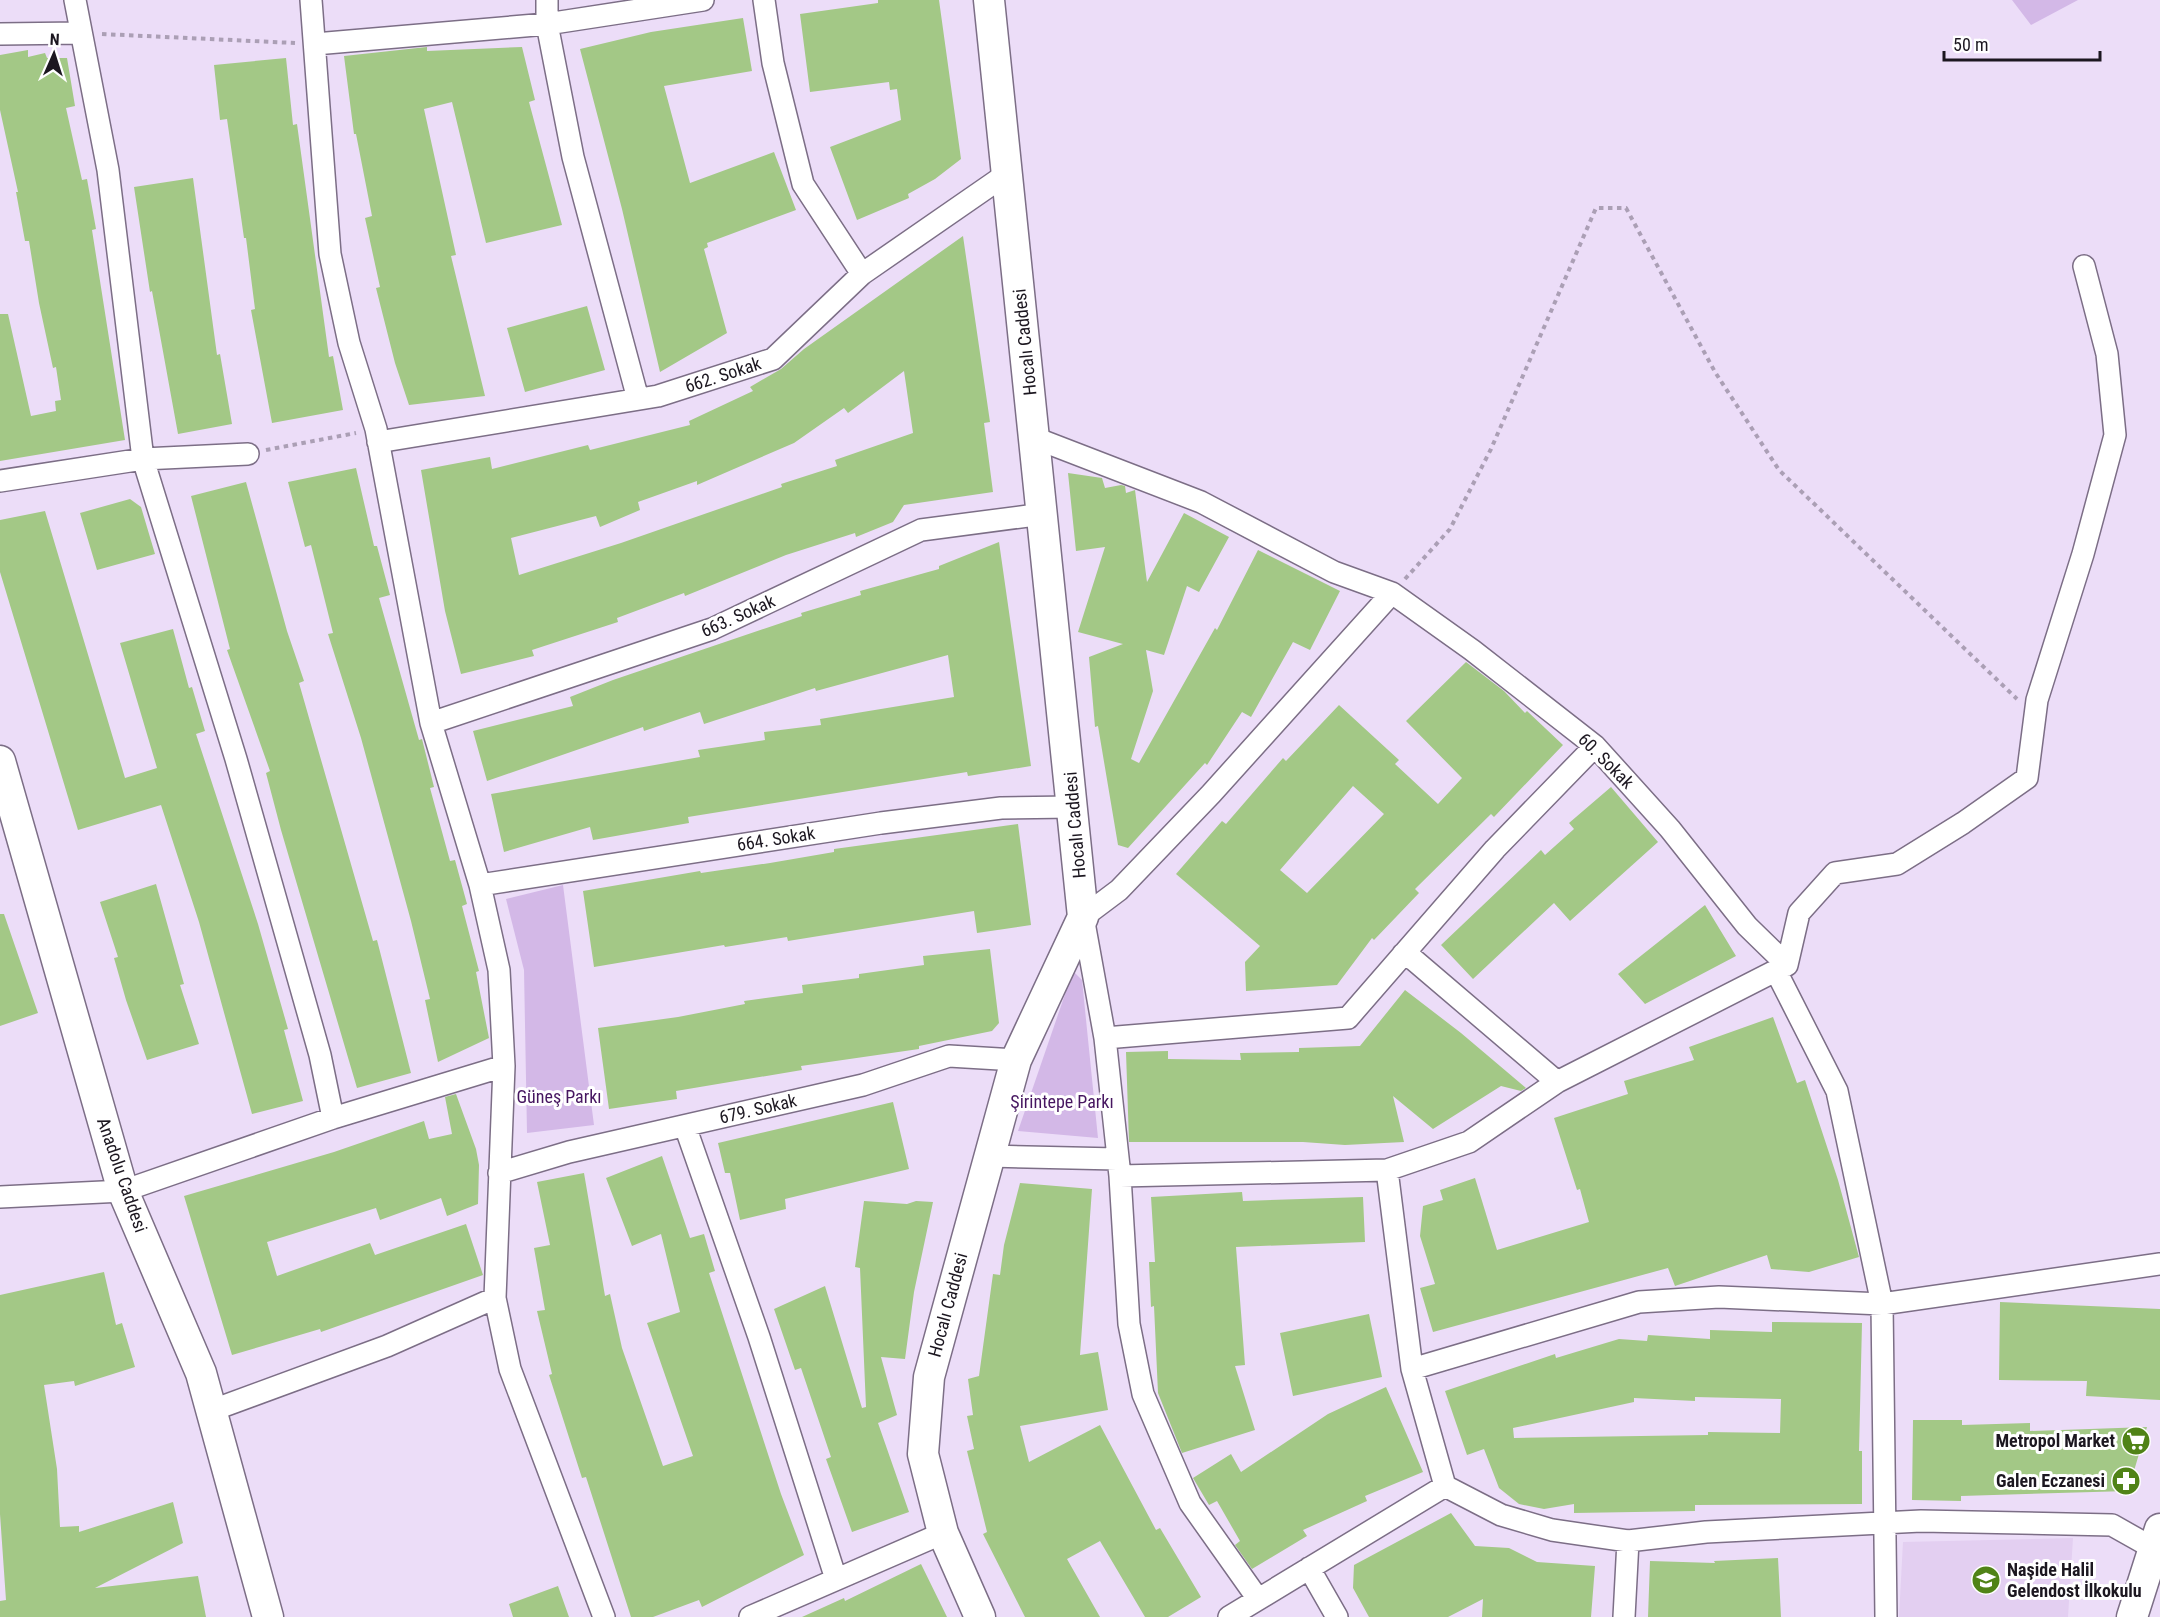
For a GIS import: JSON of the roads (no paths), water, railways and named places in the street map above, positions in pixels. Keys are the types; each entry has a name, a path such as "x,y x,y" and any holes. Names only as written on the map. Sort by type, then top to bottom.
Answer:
{"street":[{"path":"75,0 108,170 143,459 236,759 320,1055 333,1118"},
{"path":"311,0 318,126 330,254 349,343 377,436 431,723 480,885 499,970 504,1066 495,1298 510,1369 604,1617"},
{"path":"547,0 547,24 573,157 638,399"},
{"path":"315,44 547,24 703,0"},
{"path":"764,0 773,63 804,184 862,274"},
{"name":"Hocalı Caddesi","path":"980,1617 943,1533 923,1454 928,1377 1016,1060 1083,917 989,0"},
{"path":"0,34 80,33"},
{"name":"662. Sokak","path":"377,436 658,396 773,359 862,274 1008,173"},
{"path":"989,1156 1119,1168 1387,1170 1469,1142 1557,1082 1781,968 1799,913 1834,873 1897,864 1964,823 2027,778 2037,700 2083,554 2115,435 2107,354 2084,266"},
{"name":"60. Sokak","path":"1035,438 1201,502 1334,572 1392,593 1472,650 1595,746 1670,830 1781,968 1837,1090 1881,1304 1886,1617"},
{"path":"0,481 143,459 248,454"},
{"name":"663. Sokak","path":"431,723 712,629 921,530 1043,514"},
{"path":"1258,1599 1190,1503 1143,1394 1129,1324 1119,1168 1105,1038 1083,917 1119,890 1211,794 1392,593"},
{"path":"1105,1038 1348,1018 1496,849 1595,746"},
{"name":"Anadolu Caddesi","path":"0,761 123,1191 201,1373 268,1617"},
{"name":"664. Sokak","path":"480,885 881,822 1001,808 1073,807"},
{"path":"1403,954 1414,960 1557,1082"},
{"name":"679. Sokak","path":"499,1173 569,1152 862,1085 949,1056 1016,1060"},
{"path":"0,1197 123,1191 333,1118 432,1090 504,1066"},
{"path":"685,1126 759,1337 836,1579"},
{"path":"1387,1170 1412,1369 1445,1486 1501,1515 1552,1530 1628,1541 1706,1532 1884,1522 2112,1525 2158,1543 2132,1617"},
{"path":"1412,1369 1639,1302 1719,1297 1881,1304 2160,1264"},
{"path":"213,1410 387,1346 495,1298"},
{"path":"1229,1617 1445,1486"},
{"path":"750,1617 943,1533"},
{"path":"1624,1617 1628,1541"},
{"path":"1309,1568 1337,1617"}],"place":[{"name":"Metropol Market","path":"2136,1441"},
{"name":"Galen Eczanesi","path":"2126,1481"},
{"name":"Naşide Halil Gelendost İlkokulu","path":"1986,1580"}],"park label":[{"name":"Güneş Parkı","path":"559,1097"},
{"name":"Şirintepe Parkı","path":"1062,1102"}]}
